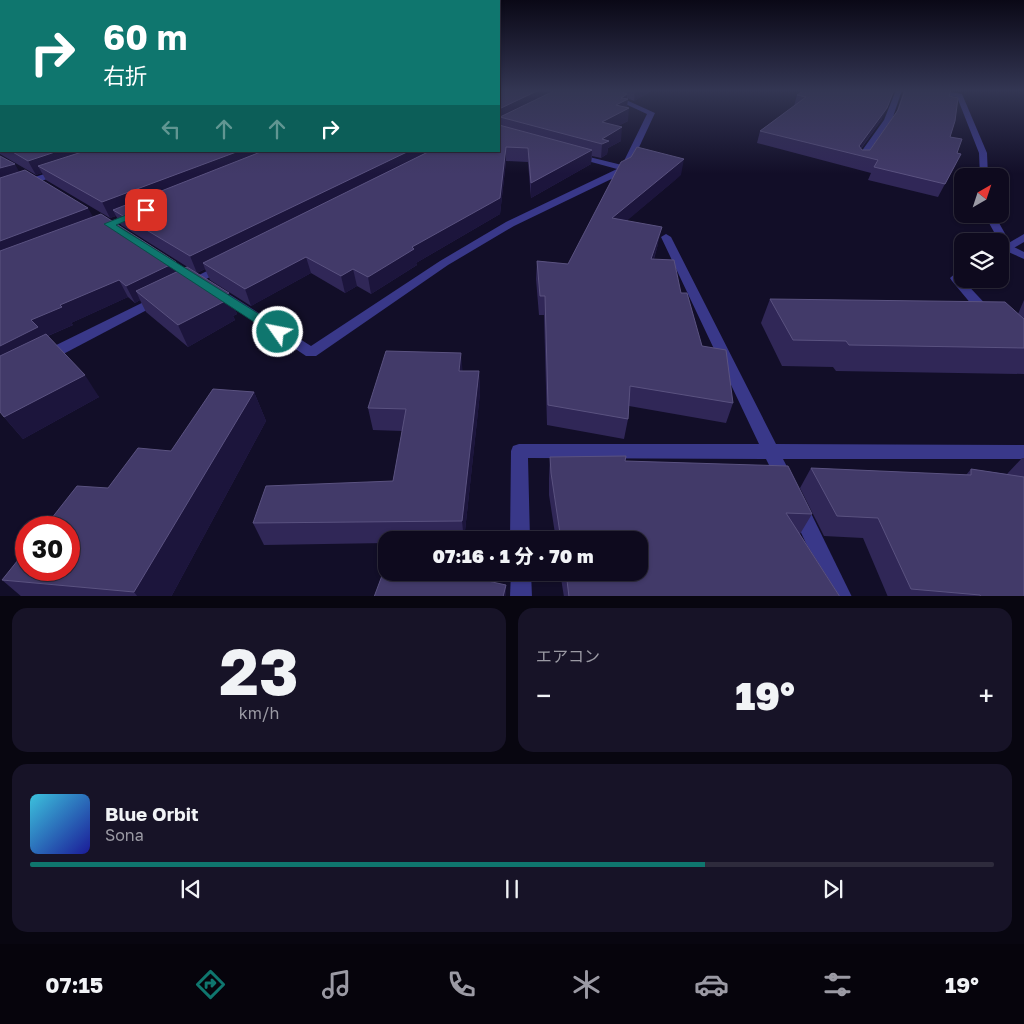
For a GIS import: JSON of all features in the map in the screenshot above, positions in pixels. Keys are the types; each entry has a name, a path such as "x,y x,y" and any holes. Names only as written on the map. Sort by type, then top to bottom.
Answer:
{"street":[{"path":"201,282 311,353 444,263 510,224 625,169 649,118"},
{"path":"860,160 889,118"},
{"path":"969,118 982,153 983,168"},
{"path":"571,154 625,169"},
{"path":"0,191 29,178 70,169"},
{"path":"29,178 50,190"},
{"path":"91,231 105,222 146,210"},
{"path":"105,222 125,234"},
{"path":"666,237 842,596"},
{"path":"1009,247 1024,237"},
{"path":"1009,252 1024,256"},
{"path":"34,362 175,290 201,282 232,262"},
{"path":"965,288 994,322"},
{"path":"520,531 519,451 1024,452"},
{"path":"520,581 521,596"}],"building":[{"path":"503,118 610,118 602,122 622,127 602,139 609,141 602,144"},
{"path":"778,118 880,118 859,146 862,150 870,150 893,118 955,118 950,137 962,139 957,153 961,154 945,184 874,167 878,160 760,131"},
{"path":"500,125 592,150 531,183 528,148 506,147 500,198 412,247 414,249 368,277 353,269 341,276 306,257 245,289 203,263 428,152 500,152"},
{"path":"637,147 684,159 612,218 662,227 651,259 674,260 681,293 687,293 702,346 726,350 733,403 630,386 628,419 548,405 545,296 540,296 537,261 568,264 621,162 631,157"},
{"path":"13,152 55,152 28,161"},
{"path":"82,152 236,152 102,202 38,166"},
{"path":"260,152 407,152 190,256 113,210"},
{"path":"0,156 15,164 0,168"},
{"path":"25,170 88,208 0,241 0,178"},
{"path":"101,214 176,262 126,286 119,280 60,305 62,307 31,320 38,327 0,346 0,251"},
{"path":"187,267 229,293 222,297 227,300 178,325 136,291"},
{"path":"770,299 1005,302 1024,319 1024,348 849,345 846,341 793,340"},
{"path":"46,334 85,375 4,417 0,412 0,356"},
{"path":"386,351 461,353 459,371 479,371 462,521 253,523 266,486 393,481 406,409 368,408"},
{"path":"213,389 254,392 134,592 2,580 15,564 15,581 80,581 80,516 53,516 77,486 108,488 138,448 171,451"},
{"path":"626,456 625,461 788,466 812,514 786,513 839,596 569,596 567,581 648,581 648,531 560,531 550,457"},
{"path":"811,468 971,475 971,469 1024,477 1024,596 980,596 911,589 878,518 837,516"},
{"path":"380,581 488,581 506,585 503,596 374,596"}],"route":[{"path":"146,210 109,224 278,332"}]}
